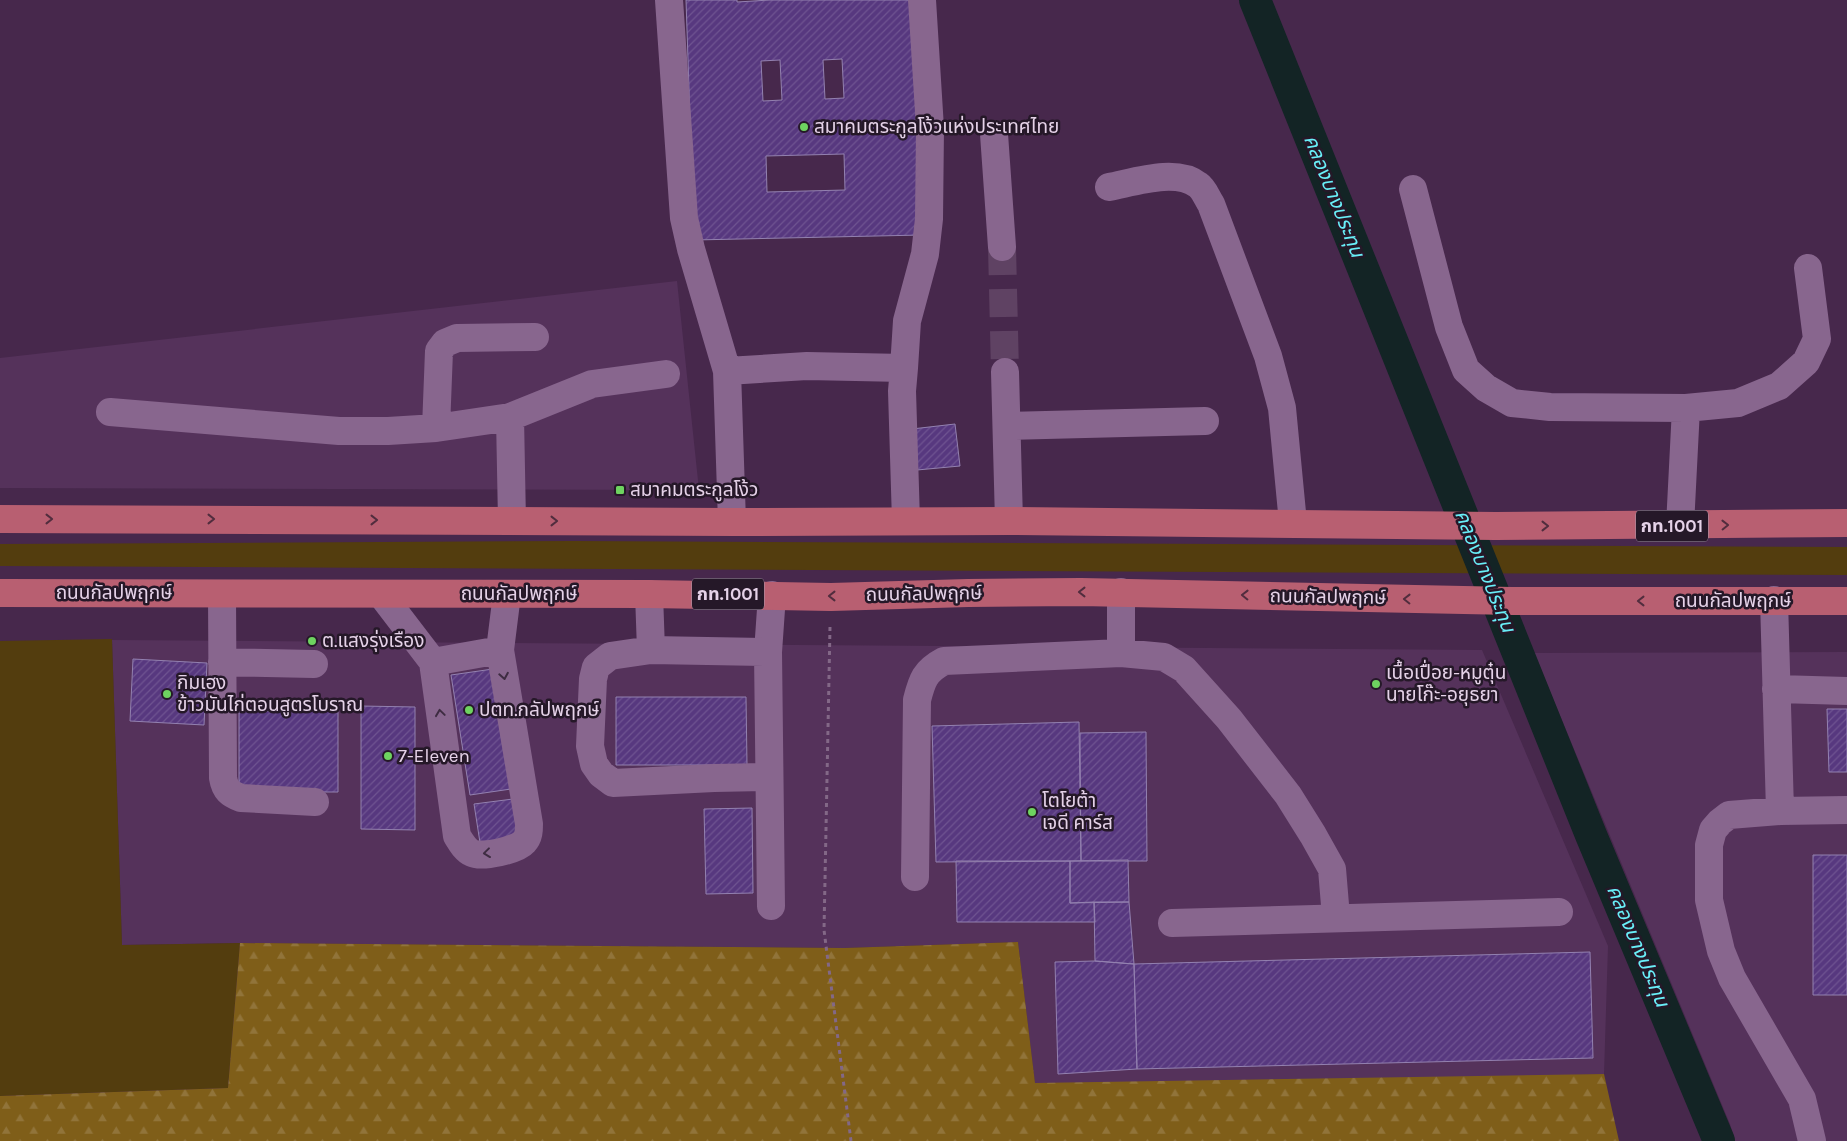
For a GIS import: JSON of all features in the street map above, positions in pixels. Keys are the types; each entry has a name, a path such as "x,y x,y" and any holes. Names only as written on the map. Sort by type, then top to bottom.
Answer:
{"main road":[{"name":"กท.1001","path":"0,519 732,522 1009,521 1496,526 1680,526 1847,523"},
{"name":"ถนนกัลปพฤกษ์","path":"0,593 831,596 968,592 1121,592 1512,601 1847,600"}],"lane":[{"path":"668,0 684,218 691,249 727,371 732,522"},
{"path":"906,522 902,391 907,321 925,254 929,219 930,128 922,0"},
{"path":"994,134 1002,248"},
{"path":"1109,186 1170,176 1187,178 1200,186 1211,204 1268,356 1282,408 1293,524"},
{"path":"1413,189 1449,327 1466,370 1486,388 1512,403 1550,407 1686,408 1738,403 1779,386 1806,362 1817,339 1808,268"},
{"path":"436,428 439,351 445,343 457,338 534,337"},
{"path":"727,371 808,366 904,368"},
{"path":"1005,372 1009,521"},
{"path":"110,412 339,431 388,431 436,428 510,417 592,384 666,374"},
{"path":"1680,526 1686,408"},
{"path":"510,417 512,521"},
{"path":"1007,426 1205,421"},
{"path":"1121,592 1121,653"},
{"path":"222,594 223,778 225,788 232,795 241,798 315,802"},
{"path":"381,594 433,662 457,836 464,847 473,854 483,854 516,849 529,834 529,824 500,650 508,594"},
{"path":"649,594 652,650"},
{"path":"771,906 768,652 772,595"},
{"path":"1774,600 1780,811"},
{"path":"433,662 500,650"},
{"path":"768,652 652,650 610,656 596,667 590,746 594,764 601,774 613,784 769,777"},
{"path":"915,877 917,700 922,679 934,666 944,662 1121,653 1164,657 1184,669 1229,719 1288,795 1314,835 1332,869 1336,917"},
{"path":"222,662 314,664"},
{"path":"1776,689 1847,691"},
{"path":"1812,1141 1802,1099 1732,978 1719,943 1709,900 1709,845 1713,830 1729,815 1780,811 1847,810"},
{"path":"1172,924 1336,917 1559,912"}],"path":[{"path":"831,596 824,930 850,1141"}],"shaded area":[{"path":"677,281 699,490 0,488 0,358"},
{"path":"574,541 1847,547 1847,575 0,566 0,544"},
{"path":"112,639 122,945 240,943 228,1088 0,1096 0,641"},
{"path":"112,640 1482,650 1608,946 1604,1074 1036,1092 1018,942 844,948 240,943 122,945"},
{"path":"1847,652 1847,1141 1735,1141 1730,1124 1534,653"}],"green space":[{"path":"1018,942 1035,1083 1604,1074 1619,1141 0,1141 0,1096 228,1088 240,943 844,948"}],"building":[{"name":"สมาคมตระกูลโง้วแห่งประเทศไทย","path":"686,0 737,0 737,2 770,0 911,0 922,235 694,240","holes":["842,59 844,98 825,99 823,60","780,60 782,100 763,101 761,61","844,154 845,190 767,192 766,156"]},
{"path":"955,424 960,466 917,470 912,429"},
{"path":"133,659 207,663 204,725 130,721"},
{"path":"493,669 511,789 470,795 451,675"},
{"path":"616,697 746,697 747,765 616,765"},
{"path":"361,706 415,707 415,830 361,829"},
{"path":"1827,709 1847,709 1847,772 1829,772"},
{"path":"239,711 338,711 338,792 239,792"},
{"path":"1079,722 1081,861 936,862 932,726"},
{"path":"1146,732 1147,861 1081,861 1080,733"},
{"path":"513,799 519,843 481,849 474,804"},
{"path":"752,808 753,893 706,894 704,809"},
{"path":"1813,855 1847,855 1847,995 1813,995"},
{"path":"1128,860 1129,902 1070,903 1070,861"},
{"path":"956,861 1070,861 1070,903 1094,902 1095,922 957,922"},
{"path":"1094,902 1129,902 1134,964 1095,961"},
{"path":"1590,952 1593,1058 1137,1069 1134,964"},
{"path":"1095,961 1134,964 1137,1069 1058,1074 1055,962"}],"waterway":[{"name":"คลองบางประทุน","path":"1255,0 1591,835 1719,1141"}],"tunnel":[{"path":"1002,247 1005,372"}],"place":[{"name":"สมาคมตระกูลโง้วแห่งประเทศไทย","path":"804,127"},
{"name":"สมาคมตระกูลโง้ว","path":"620,490"},
{"name":"ต.แสงรุ่งเรือง","path":"312,641"},
{"name":"เนื้อเปื่อย-หมูตุ๋น นายโก๊ะ-อยุธยา","path":"1376,684"},
{"name":"กิมเฮง ข้าวมันไก่ตอนสูตรโบราณ","path":"167,694"},
{"name":"ปตท.กลัปพฤกษ์","path":"469,710"},
{"name":"7-Eleven","path":"388,756"},
{"name":"โตโยต้า เจดี คาร์ส","path":"1032,812"}]}
